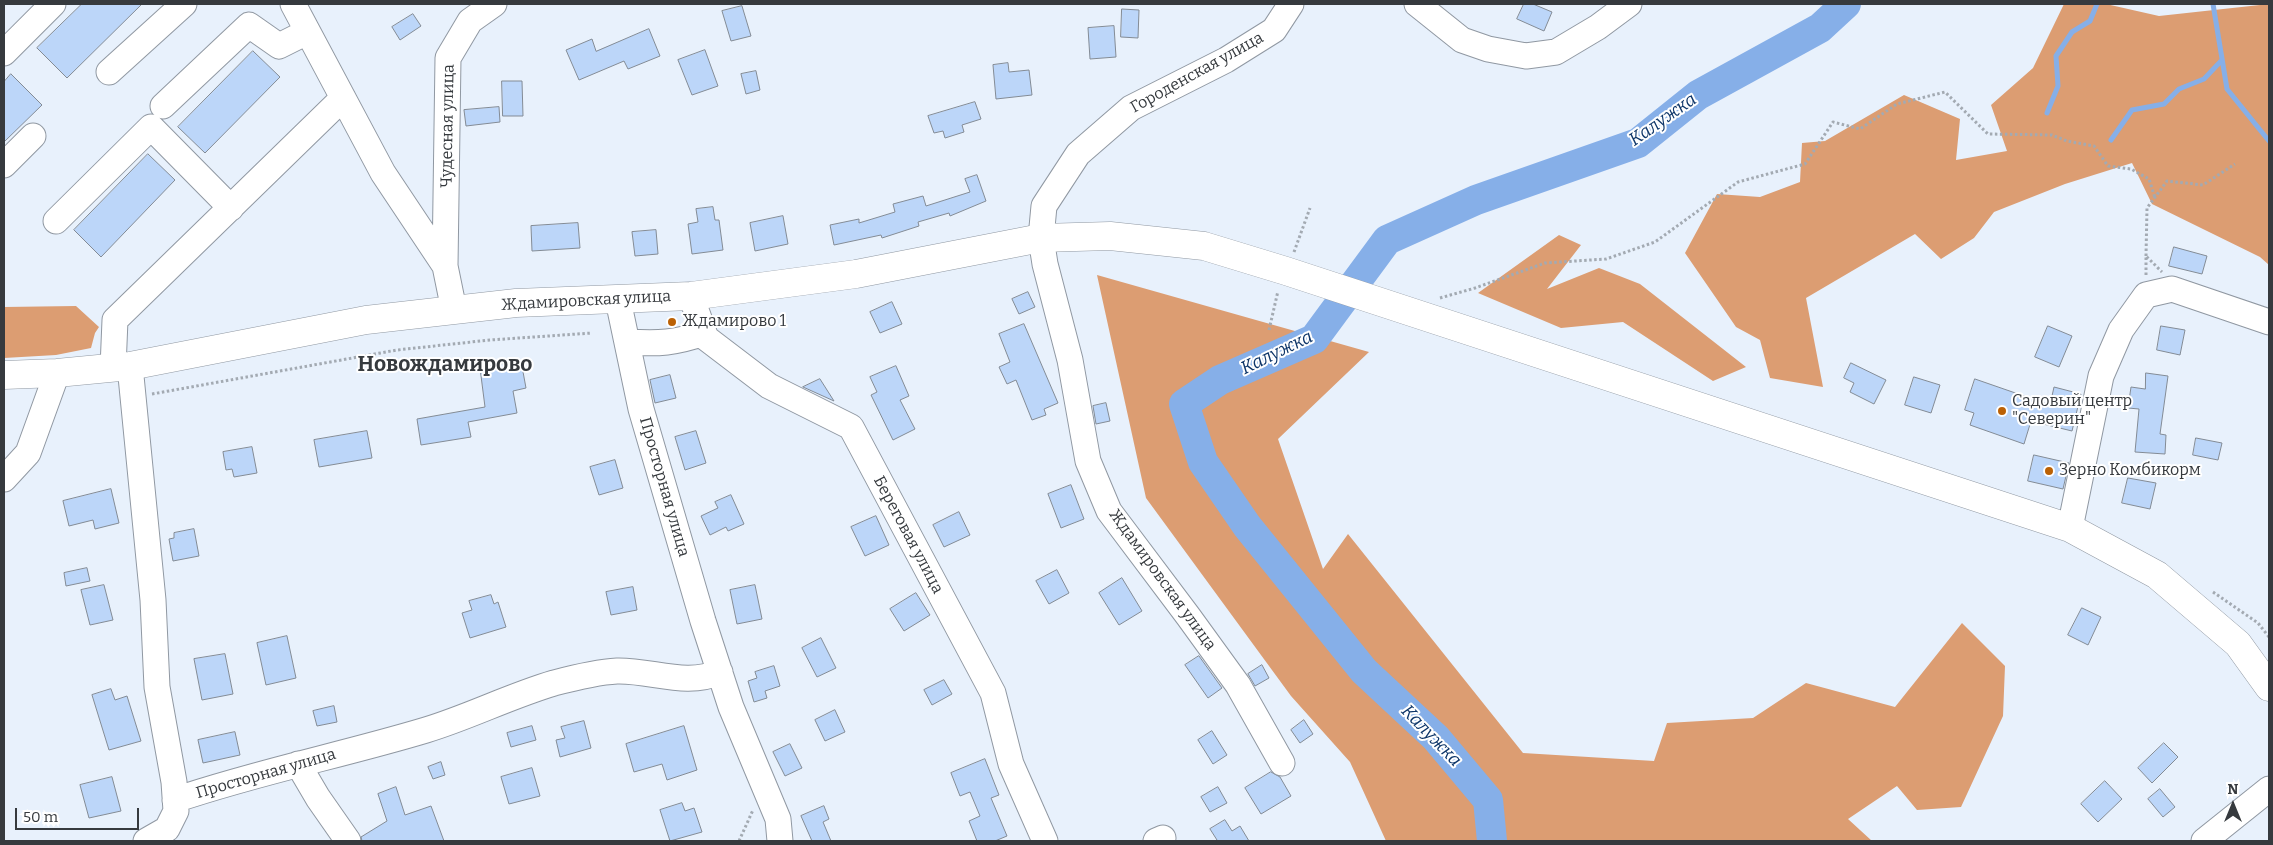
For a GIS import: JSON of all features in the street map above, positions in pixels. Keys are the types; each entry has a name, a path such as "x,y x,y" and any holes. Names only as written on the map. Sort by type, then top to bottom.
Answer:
{"main road":[{"name":"Ждамировская улица","path":"4,375 57,373 122,367 366,320 516,303 691,296 856,274 1042,238 1110,236 1204,246 1285,272 1426,307 2070,528 2157,575 2238,644 2269,687"}],"street":[{"path":"4,53 53,4"},
{"path":"109,72 184,4"},
{"path":"293,4 383,173 445,266 454,310"},
{"name":"Городенская улица","path":"1274,30 1291,4"},
{"name":"Городенская улица","path":"1042,238 1044,206 1078,154 1131,108 1226,60 1311,4"},
{"path":"1417,4 1462,40 1488,49 1526,56 1556,52 1598,27 1629,4"},
{"name":"Чудесная улица","path":"445,266 448,58 470,21 485,7"},
{"path":"163,106 249,25 279,46 307,32"},
{"name":"Просторная улица","path":"343,98 115,320 153,600 157,687 174,782 175,800 222,784 427,730 553,684 615,671 648,672 682,680 707,678 720,672"},
{"path":"56,221 151,127 231,208"},
{"path":"4,165 33,136"},
{"name":"Ждамировская улица","path":"1042,238 1046,264 1070,360 1088,461 1109,511 1238,685 1282,763"},
{"path":"2070,528 2101,376 2121,330 2146,295 2172,288 2269,322"},
{"name":"Береговая улица","path":"691,296 706,338 769,386 851,427 993,693 1011,764 1045,841"},
{"name":"Просторная улица","path":"618,300 641,409 731,707 778,819 780,841"},
{"path":"628,342 655,344 678,342 704,333"},
{"path":"4,479 28,453 57,373"},
{"path":"298,764 318,798 348,841"},
{"path":"2204,841 2269,788"},
{"path":"146,841 167,829 176,811 175,800"}],"path":[{"path":"1426,307 1544,263 1606,258 1655,242 1738,182 1805,164 1834,122 1860,129 1897,104 1945,92 1988,134 2052,135 2067,141 2094,146 2108,166 2131,169 2149,180 2155,198"},
{"path":"2146,256 2147,208 2167,181 2203,185 2235,164"},
{"path":"1269,330 1285,272 1310,208"},
{"path":"151,394 397,350 490,340 592,333"},
{"path":"739,841 764,786"}],"shaded area":[{"path":"2064,4 2106,4 2159,16 2269,4 2269,265 2260,257 2152,204 2132,163 2065,184 1994,212 1974,238 1941,259 1915,234 1806,298 1823,387 1770,378 1760,340 1736,327 1685,253 1717,194 1760,197 1800,182 1802,143 1825,141 1904,95 1960,119 1956,160 2007,151 1991,105 2033,68"},
{"path":"1559,235 1581,245 1547,289 1599,268 1640,284 1746,367 1713,381 1623,322 1561,328 1478,293"},
{"path":"1097,275 1369,352 1278,439 1323,569 1348,534 1523,753 1654,761 1667,723 1753,718 1806,683 1895,707 1962,623 2005,666 2003,716 1961,807 1917,810 1897,786 1848,819 1872,841 1386,841 1350,762 1291,696 1146,498"},
{"path":"76,306 99,327 95,333 91,348 56,355 4,358 4,307"}],"building":[{"path":"82,4 142,4 67,78 37,48"},
{"path":"1524,4 1533,4 1552,12 1544,31 1517,19"},
{"path":"742,6 751,36 731,41 722,11"},
{"path":"1122,9 1139,10 1138,38 1121,37"},
{"path":"413,14 421,26 400,40 392,27"},
{"path":"1114,26 1116,57 1090,59 1088,28"},
{"path":"649,29 660,56 628,69 624,61 579,80 566,50 592,39 596,51"},
{"path":"705,50 718,86 692,95 678,60"},
{"path":"253,51 280,77 205,153 178,127"},
{"path":"1008,63 1009,72 1029,70 1032,95 996,99 993,65"},
{"path":"756,71 760,90 746,94 741,74"},
{"path":"11,74 42,105 4,142 4,82"},
{"path":"502,81 522,81 523,116 503,116"},
{"path":"975,102 981,119 962,125 964,132 945,138 943,131 934,133 928,116"},
{"path":"499,107 500,122 466,126 464,110"},
{"path":"148,154 175,180 101,257 74,230"},
{"path":"977,175 986,201 950,216 949,213 918,222 919,226 882,238 881,235 834,245 830,225 859,219 859,223 895,212 893,204 923,196 926,206 970,192 965,179"},
{"path":"713,207 715,220 719,220 723,250 692,254 688,224 698,222 696,209"},
{"path":"783,216 788,244 755,251 750,223"},
{"path":"578,223 580,248 532,251 531,226"},
{"path":"656,230 658,254 635,256 632,232"},
{"path":"2174,247 2207,256 2202,274 2169,266"},
{"path":"1028,292 1035,307 1019,314 1012,299"},
{"path":"892,302 902,324 880,333 870,312"},
{"path":"1024,324 1058,403 1044,409 1046,415 1032,420 1016,380 1007,384 999,367 1010,362 999,334"},
{"path":"2048,326 2072,336 2059,367 2035,357"},
{"path":"2161,326 2185,330 2180,355 2157,350"},
{"path":"521,361 526,388 513,391 517,413 468,422 471,437 421,445 417,419 485,407 480,368"},
{"path":"1851,363 1886,380 1874,404 1850,392 1854,383 1844,378"},
{"path":"896,366 909,396 900,400 915,429 893,440 871,395 877,392 870,377"},
{"path":"2146,373 2168,376 2160,434 2166,435 2165,454 2135,452 2139,409 2128,408 2131,387 2145,389"},
{"path":"670,375 676,398 655,403 650,380"},
{"path":"1914,377 1940,385 1931,413 1905,405"},
{"path":"820,379 834,401 803,387"},
{"name":"Садовый центр \"Северин\"","path":"1975,379 2050,405 2054,387 2081,394 2072,431 2031,421 2024,444 1970,425 1974,413 1965,410"},
{"path":"1106,403 1110,421 1096,424 1093,406"},
{"path":"367,431 372,458 319,467 314,440"},
{"path":"696,431 706,463 685,470 675,437"},
{"path":"2196,438 2222,443 2218,460 2193,455"},
{"path":"252,447 257,473 234,477 232,469 226,470 223,452"},
{"name":"Зерно Комбикорм","path":"2034,455 2069,463 2063,489 2028,481"},
{"path":"615,460 623,488 599,495 590,467"},
{"path":"2128,478 2156,483 2150,509 2122,503"},
{"path":"1071,485 1084,519 1061,528 1048,494"},
{"path":"111,489 119,523 95,529 93,520 69,526 63,501"},
{"path":"731,495 744,524 728,531 726,527 710,535 701,516 718,508 715,502"},
{"path":"959,512 970,535 944,547 933,525"},
{"path":"876,516 889,545 865,556 851,527"},
{"path":"194,529 199,556 173,561 169,539 174,538 174,533"},
{"path":"87,568 90,581 66,586 64,573"},
{"path":"1057,570 1069,593 1049,604 1036,581"},
{"path":"1122,578 1142,611 1119,625 1099,593"},
{"path":"104,585 113,620 90,625 81,590"},
{"path":"755,585 762,619 737,624 730,590"},
{"path":"633,587 637,610 611,615 606,592"},
{"path":"916,593 930,615 904,631 890,609"},
{"path":"491,595 494,604 498,602 506,627 470,638 462,613 472,610 469,601"},
{"path":"2082,608 2101,617 2088,645 2068,635"},
{"path":"287,636 296,678 266,685 257,643"},
{"path":"821,638 836,668 817,677 802,648"},
{"path":"225,654 233,694 202,700 194,659"},
{"path":"1199,656 1222,688 1208,698 1185,665"},
{"path":"1262,665 1269,678 1255,686 1248,674"},
{"path":"774,666 780,686 765,691 767,698 754,702 748,681 757,678 755,672"},
{"path":"944,680 952,694 932,705 924,690"},
{"path":"111,689 115,700 127,696 141,741 109,750 92,695"},
{"path":"334,706 337,722 317,726 313,711"},
{"path":"835,710 845,732 825,741 815,720"},
{"path":"1304,720 1313,734 1300,743 1291,730"},
{"path":"584,721 591,748 560,757 556,740 565,738 561,727"},
{"path":"532,726 536,740 511,747 507,733"},
{"path":"684,726 697,770 667,780 662,764 634,772 626,744"},
{"path":"1212,731 1227,755 1213,764 1198,740"},
{"path":"235,732 240,755 203,763 198,740"},
{"path":"2164,743 2178,757 2152,783 2138,768"},
{"path":"790,744 802,768 785,776 773,752"},
{"path":"985,759 999,795 991,798 1007,836 995,841 977,841 969,821 980,816 970,792 960,796 951,773"},
{"path":"441,762 445,775 433,779 428,767"},
{"path":"532,768 540,796 509,804 501,777"},
{"path":"1271,772 1280,777 1291,796 1261,814 1245,788"},
{"path":"112,777 121,811 89,818 80,785"},
{"path":"2105,781 2122,799 2098,822 2081,804"},
{"path":"396,787 405,815 431,806 444,841 362,841 361,837 387,821 378,794"},
{"path":"1218,787 1227,803 1210,812 1201,797"},
{"path":"2160,789 2175,807 2163,817 2148,799"},
{"path":"682,803 685,811 694,808 702,832 670,841 660,810"},
{"path":"824,806 829,819 823,822 831,841 812,841 801,816"},
{"path":"1225,820 1232,831 1240,826 1249,841 1215,841 1217,840 1210,829"}],"waterway":[{"name":"Калужка","path":"1492,841 1488,800 1436,738 1364,671 1247,526 1203,462 1184,404 1220,380 1314,339 1387,240 1476,200 1638,143 1698,95 1820,28 1846,4"},
{"path":"2047,113 2058,86 2056,56 2072,32 2090,21 2097,4"},
{"path":"2213,4 2227,89 2269,141"},
{"path":"2111,140 2132,110 2164,104 2179,89 2204,79 2222,60"}],"place":[{"name":"Ждамирово 1","path":"672,322"},
{"name":"Садовый центр \"Северин\"","path":"2002,411"},
{"name":"Зерно Комбикорм","path":"2049,471"}],"district":[{"name":"Новождамирово","path":"445,365"}]}
